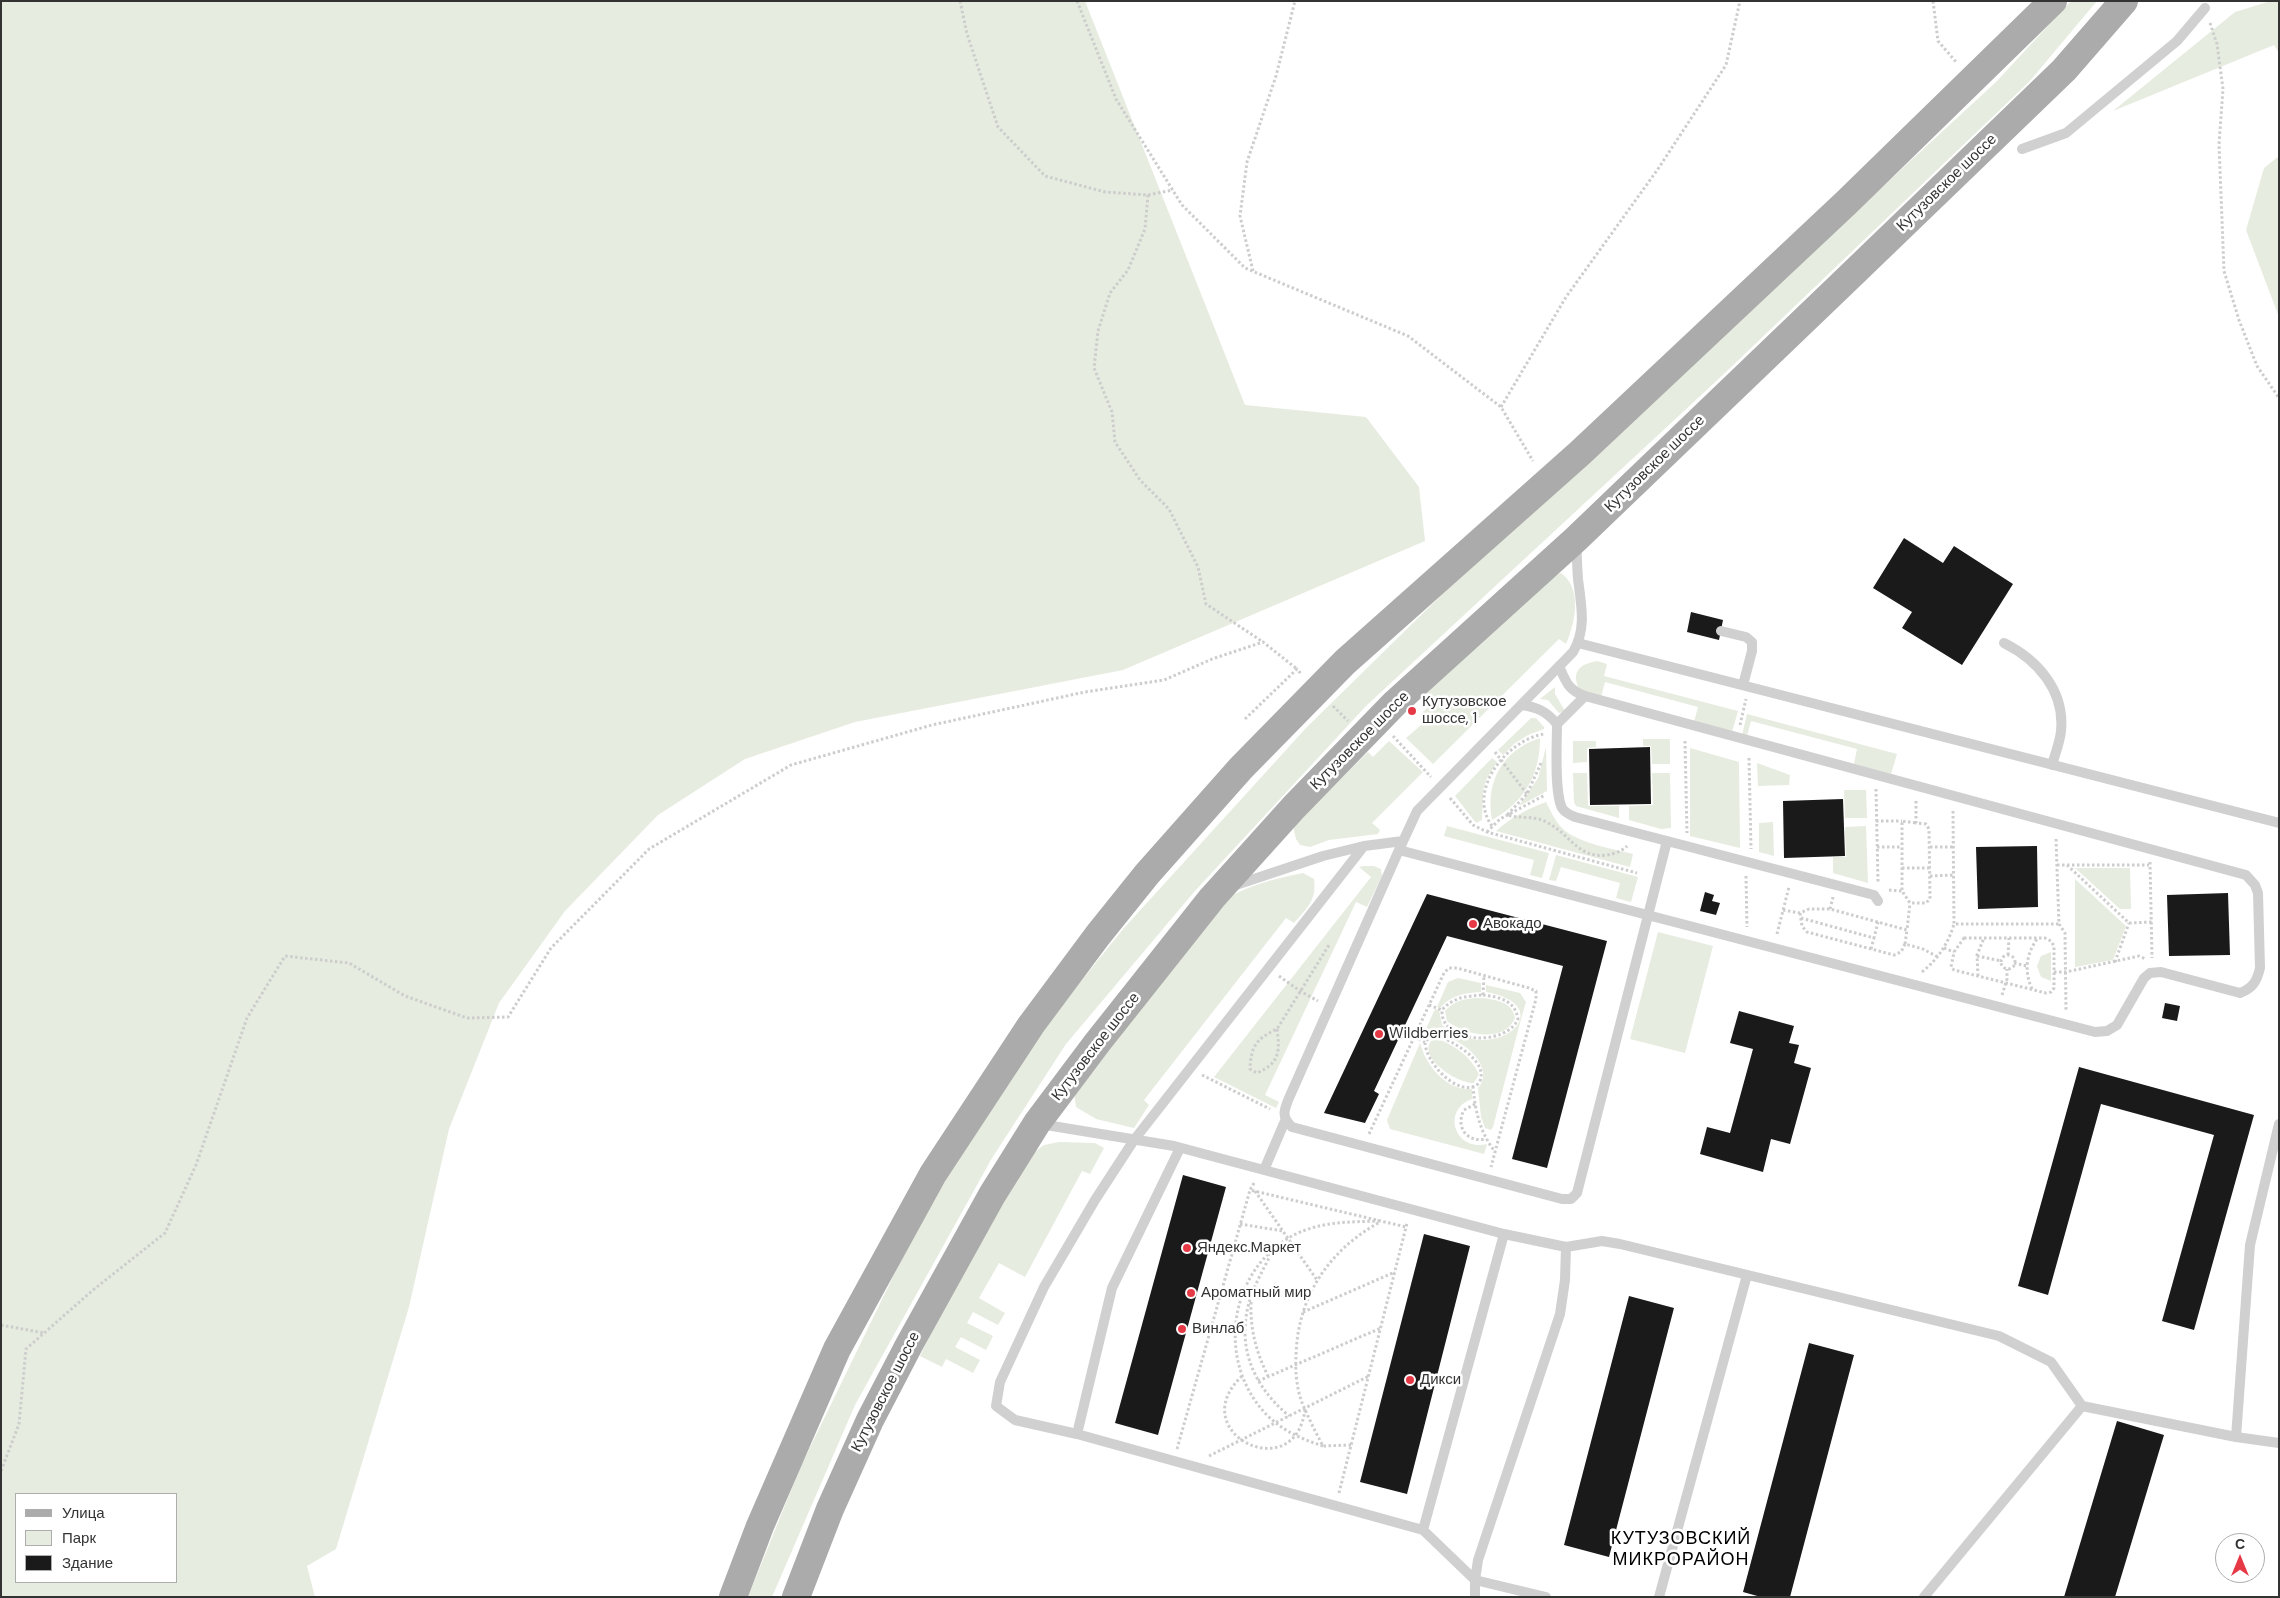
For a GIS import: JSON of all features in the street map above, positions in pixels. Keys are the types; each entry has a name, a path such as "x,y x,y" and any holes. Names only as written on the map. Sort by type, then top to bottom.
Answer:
{"main road":[{"path":"733,1597 771,1500 837,1349 933,1174 1031,1025 1098,935 1147,874 1241,768 1345,662 1580,453 1974,80 2052,1"},
{"name":"Кутузовское шоссе","path":"796,1597 830,1509 874,1412 992,1195 1037,1123 1097,1043 1212,898 1294,807 1396,703 1576,539 2064,70 2124,1"}],"lane":[{"path":"2022,149 2066,133 2178,41 2206,8"},
{"path":"1264,1170 1284,1116 1329,1008 1417,811 1573,652 1578,643 1584,613 1578,577 1576,539"},
{"path":"1721,630 1746,637 1752,642 1746,686"},
{"path":"1578,643 2279,823"},
{"path":"2004,643 2022,652 2040,669 2054,687 2060,711 2061,732 2052,765"},
{"path":"1212,898 1236,885 1323,856 1364,846 1401,846 1648,915 2095,1032 2107,1031 2117,1025 2144,978 2150,973 2161,972 2240,993 2249,990 2257,980 2260,968 2258,893 2255,885 2246,875 1585,696 1574,692 1566,682 1559,666"},
{"path":"1557,724 1585,696"},
{"path":"1521,705 1537,707 1548,714 1557,724 1558,794 1566,814 1667,841 1748,859 1792,874 1874,895 1878,900"},
{"path":"1284,1116 1292,1127 1488,1180 1562,1199 1572,1199 1577,1192 1667,841"},
{"path":"1364,846 1134,1140 1095,1200 1044,1287 1000,1382 996,1406 1015,1420 1077,1434 1423,1530 1475,1580 1546,1597"},
{"path":"1037,1123 1180,1148 1504,1234 1566,1247 1602,1241 1999,1336 2051,1362 2082,1406 2236,1437 2279,1443"},
{"path":"2236,1437 2250,1245 2279,1124"},
{"path":"1077,1434 1112,1288 1180,1148"},
{"path":"1423,1530 1504,1234"},
{"path":"1476,1597 1475,1580 1478,1560 1560,1314 1565,1280 1566,1247"},
{"path":"1659,1597 1747,1275"},
{"path":"1924,1597 2082,1406"}],"path":[{"path":"960,1 967,34 998,127 1045,176 1105,192 1148,195 1173,190"},
{"path":"1077,1 1116,99 1182,205 1246,268 1408,336 1501,407 1533,461"},
{"path":"1254,271 1240,216 1247,162 1276,76 1295,1"},
{"path":"1501,407 1566,297 1658,169 1726,65 1740,1"},
{"path":"1933,1 1938,41 1945,52 1974,80"},
{"path":"2206,8 2217,44 2223,89 2219,144 2224,271 2239,320 2257,366 2279,398"},
{"path":"1148,195 1145,229 1128,270 1110,293 1098,331 1094,368 1112,412 1115,442 1140,480 1169,509 1198,567 1206,604 1262,642 1297,669 1303,676"},
{"path":"1,1472 19,1424 26,1349 93,1290 165,1233 196,1165 247,1018 285,956 349,963 405,996 466,1018 508,1017 552,948 649,850 791,765 932,725 1085,692 1164,680 1212,659 1262,642"},
{"path":"1245,719 1297,669"},
{"path":"1737,738 1746,686"},
{"path":"1331,704 1350,723"},
{"path":"1390,733 1440,787"},
{"path":"1492,826 1486,818 1484,810 1485,795 1488,781 1501,759 1519,743 1534,735 1545,733 1544,739"},
{"path":"1685,741 1687,839"},
{"path":"1495,751 1527,794"},
{"path":"1747,927 1749,758"},
{"path":"1507,816 1527,794 1542,759"},
{"path":"1875,775 1878,900"},
{"path":"1487,832 1492,826 1507,816 1548,794"},
{"path":"1450,797 1473,825 1487,832 1637,873"},
{"path":"1916,801 1916,823"},
{"path":"1918,975 1938,957 1954,924 1953,811"},
{"path":"1507,816 1538,818 1551,824 1576,847 1587,854 1600,856 1614,854 1625,848 1636,833"},
{"path":"1876,821 1902,821 1929,826 1930,902 1910,903"},
{"path":"1800,914 1804,929 1807,932 1894,955 1901,952 1905,944 1910,903 1902,892 1902,821"},
{"path":"2056,838 2059,924 2065,932 2066,1015"},
{"path":"1930,847 1954,846"},
{"path":"1877,847 1902,847"},
{"path":"2057,865 2150,864 2152,959"},
{"path":"2067,865 2129,922 2152,922"},
{"path":"1902,868 1930,868"},
{"path":"1777,937 1792,874"},
{"path":"1930,876 1954,875"},
{"path":"1783,910 1800,914 1809,909 1830,909 1907,930"},
{"path":"1801,918 1874,938"},
{"path":"1871,949 1878,922"},
{"path":"2115,962 2129,922"},
{"path":"1954,924 2059,924"},
{"path":"1964,938 1984,938 2045,938 2051,941 2054,946 2054,988 2051,992 2046,993 2032,990 1954,970 1951,966 1954,952 1964,938"},
{"path":"1978,976 1977,956 1984,938"},
{"path":"2001,961 2008,955 2009,938"},
{"path":"2032,990 2028,981 2028,954 2038,938"},
{"path":"1905,944 1923,949 1938,957"},
{"path":"1277,1029 1280,1051 1269,1068 1257,1073 1250,1069 1250,1051 1263,1036 1277,1029 1329,945"},
{"path":"1944,948 1954,952"},
{"path":"1892,962 1894,955"},
{"path":"2008,955 2014,959 2014,963"},
{"path":"1977,956 2001,961"},
{"path":"2054,972 2066,972 2139,956 2146,959"},
{"path":"2001,961 2002,966 2007,969"},
{"path":"2014,963 2027,966"},
{"path":"2007,969 2012,967 2014,963"},
{"path":"1269,968 1300,991 1329,1008"},
{"path":"1365,1147 1370,1132 1444,973 1449,968 1484,976 1536,991 1536,1000 1488,1180"},
{"path":"2001,998 2007,969"},
{"path":"1483,995 1484,976"},
{"path":"1483,995 1502,998 1514,1007 1518,1019 1509,1031 1494,1037 1477,1038 1457,1033 1444,1023 1442,1010 1453,1000 1466,996 1483,995"},
{"path":"1429,1005 1442,1010"},
{"path":"1438,1036 1452,1041 1466,1051 1477,1064 1482,1074 1480,1082 1473,1086 1455,1083 1440,1073 1425,1050 1425,1042 1430,1037 1438,1036"},
{"path":"1414,1037 1425,1042"},
{"path":"1190,1069 1284,1116"},
{"path":"1473,1086 1475,1104 1486,1138 1495,1152"},
{"path":"1475,1104 1464,1110 1460,1122 1461,1128 1469,1137 1474,1139 1486,1138"},
{"path":"1173,1461 1250,1190 1264,1170"},
{"path":"1250,1190 1406,1227"},
{"path":"1255,1191 1317,1280"},
{"path":"1336,1506 1411,1209"},
{"path":"1351,1445 1323,1446 1295,1435 1265,1413 1251,1395 1242,1376 1236,1352 1234,1330 1238,1307 1250,1280 1257,1267 1273,1250 1288,1239 1312,1227 1334,1222 1381,1221"},
{"path":"1323,1446 1305,1408 1298,1385 1295,1363 1296,1341 1302,1312 1317,1280 1329,1261 1362,1232 1381,1221"},
{"path":"1240,1224 1283,1231"},
{"path":"1273,1250 1251,1295 1246,1317 1245,1340 1250,1362 1258,1381 1272,1402 1289,1416"},
{"path":"1302,1312 1395,1272"},
{"path":"1251,1295 1250,1316 1253,1337 1268,1376"},
{"path":"1,1325 44,1333"},
{"path":"1258,1381 1295,1363 1381,1328"},
{"path":"1242,1376 1229,1392 1225,1408 1228,1424 1241,1441 1252,1447 1272,1448 1285,1444 1295,1435 1304,1418 1305,1408"},
{"path":"1191,1466 1369,1376"}],"green space":[{"path":"1,1 1085,1 1245,405 1366,417 1419,487 1425,541 1123,670 855,722 745,759 658,815 565,911 499,1003 449,1129 409,1307 336,1549 307,1566 315,1597 1,1597"},
{"path":"2071,1 2097,1 2029,82 1726,372 1366,706 1194,892 1066,1044 992,1158 855,1405 772,1597 748,1597 800,1468 926,1209 1019,1058 1124,928 1306,728 1470,567 1996,82"},
{"path":"2271,1 2279,1 2279,53 2274,45 2113,111 2235,12"},
{"path":"2279,156 2279,317 2246,230 2264,168"},
{"path":"1561,573 1568,580 1575,597 1574,617 1566,644 1559,639 1433,764 1406,738 1427,720 1421,714 1435,700 1426,692 1553,576"},
{"path":"1597,661 1607,664 1604,676 1738,711 1732,732 1694,722 1698,707 1605,682 1601,697 1583,692 1579,689 1576,680 1577,672 1585,664"},
{"path":"1555,687 1555,694 1565,711 1559,713 1548,700 1540,699"},
{"path":"1747,714 1897,754 1891,774 1854,764 1857,749 1751,721 1747,736 1742,735"},
{"path":"1531,718 1536,718 1544,729 1528,735 1514,744 1503,755 1498,750"},
{"path":"1540,738 1537,764 1528,786 1513,805 1492,820 1491,792 1494,780 1500,769 1516,750"},
{"path":"1643,739 1670,739 1670,764 1652,764 1651,746 1643,746"},
{"path":"1389,741 1423,772 1372,823 1380,830 1378,834 1329,840 1310,847 1300,845 1296,839 1293,826 1368,752 1373,757"},
{"path":"1573,741 1596,741 1596,747 1587,748 1587,762 1573,763"},
{"path":"1546,747 1547,791 1519,806 1538,778"},
{"path":"1690,748 1739,762 1740,848 1690,836"},
{"path":"1492,758 1497,762 1486,780 1483,791 1482,820 1476,823 1455,796"},
{"path":"1757,763 1790,775 1789,785 1758,786"},
{"path":"1573,773 1587,773 1588,806 1619,806 1619,818 1576,806 1574,802"},
{"path":"1652,773 1670,773 1671,828 1661,829 1629,820 1629,806 1653,805"},
{"path":"1844,790 1866,790 1867,818 1845,818"},
{"path":"1546,802 1558,823 1569,834 1596,845 1633,854 1630,867 1496,831 1520,814"},
{"path":"1773,822 1774,856 1759,852 1759,823"},
{"path":"1447,826 1549,853 1542,878 1530,875 1534,860 1444,836"},
{"path":"1866,826 1868,883 1833,873 1833,857 1846,857 1845,827"},
{"path":"1556,855 1638,877 1631,902 1616,898 1620,883 1561,867 1556,881 1549,880"},
{"path":"1374,866 1381,869 1382,876 1367,907 1356,902 1265,1095 1279,1102 1276,1108 1214,1077 1371,877 1359,867"},
{"path":"2075,868 2130,868 2131,909 2120,909"},
{"path":"1303,873 1314,879 1314,893 1310,903 1294,923 1286,918 1144,1100 1149,1105 1134,1128 1096,1119 1076,1107 1074,1093 1222,901 1232,895 1271,880"},
{"path":"2075,879 2126,926 2113,960 2075,967"},
{"path":"1658,932 1713,946 1685,1053 1630,1039"},
{"path":"2051,952 2051,981 2041,977 2037,966 2041,956"},
{"path":"1458,978 1481,983 1481,992 1459,995 1449,1000 1440,1008 1437,1007 1448,982"},
{"path":"1486,985 1520,993 1526,1002 1491,1130 1485,1128 1481,1117 1478,1088 1483,1079 1482,1069 1477,1059 1458,1042 1446,1037 1433,1035 1422,1038 1435,1009 1439,1010 1442,1025 1463,1037 1483,1040 1500,1037 1513,1030 1520,1020 1519,1009 1508,999 1486,992"},
{"path":"1483,998 1503,1003 1511,1008 1515,1018 1510,1026 1493,1034 1483,1034 1463,1030 1447,1021 1445,1011 1453,1004 1467,999"},
{"path":"1438,1039 1457,1048 1467,1057 1479,1074 1474,1083 1458,1079 1434,1061 1429,1047 1432,1040"},
{"path":"1420,1043 1427,1060 1438,1075 1454,1086 1472,1089 1472,1099 1462,1104 1457,1112 1455,1120 1456,1129 1467,1142 1476,1145 1487,1144 1484,1154 1390,1129 1387,1120"},
{"path":"1059,1142 1095,1143 1104,1148 1090,1174 1082,1171 1025,1277 999,1263 979,1298 1005,1313 998,1325 973,1312 967,1323 993,1336 986,1350 961,1337 955,1347 980,1360 973,1373 946,1359 942,1367 920,1356 955,1283 1032,1154 1044,1145"}],"building":[{"path":"1904,538 1943,563 1954,546 2013,584 1962,665 1902,628 1912,612 1873,588"},
{"path":"1691,612 1723,620 1719,640 1687,632"},
{"path":"1650,747 1651,804 1590,805 1589,749"},
{"path":"1843,799 1845,856 1784,858 1783,801"},
{"path":"2037,846 2038,907 1978,909 1976,847"},
{"path":"1705,892 1714,895 1712,901 1720,903 1716,915 1700,911"},
{"path":"2228,893 2230,955 2169,956 2167,895"},
{"path":"1427,894 1607,941 1547,1168 1512,1159 1563,966 1447,936 1374,1091 1379,1094 1365,1123 1324,1113"},
{"path":"2165,1003 2180,1006 2177,1021 2162,1018"},
{"path":"1739,1011 1794,1026 1789,1043 1799,1045 1794,1063 1811,1068 1790,1144 1771,1139 1763,1172 1700,1154 1707,1127 1730,1133 1753,1049 1730,1043"},
{"path":"2079,1067 2254,1115 2194,1330 2162,1321 2214,1135 2101,1104 2048,1295 2018,1286"},
{"path":"1183,1175 1226,1187 1158,1435 1115,1423"},
{"path":"1424,1234 1470,1246 1407,1494 1360,1482"},
{"path":"1629,1296 1674,1308 1609,1557 1564,1545"},
{"path":"1809,1343 1854,1355 1790,1597 1761,1597 1743,1592"},
{"path":"2117,1421 2164,1435 2115,1597 2064,1597"}],"place":[{"name":"Кутузовское шоссе, 1","path":"1412,711"},
{"name":"Авокадо","path":"1473,924"},
{"name":"Wildberries","path":"1379,1034"},
{"name":"Яндекс.Маркет","path":"1187,1248"},
{"name":"Ароматный мир","path":"1191,1293"},
{"name":"Винлаб","path":"1182,1329"},
{"name":"Дикси","path":"1410,1380"}],"district":[{"name":"КУТУЗОВСКИЙ МИКРОРАЙОН","path":"1681,1549"}]}
